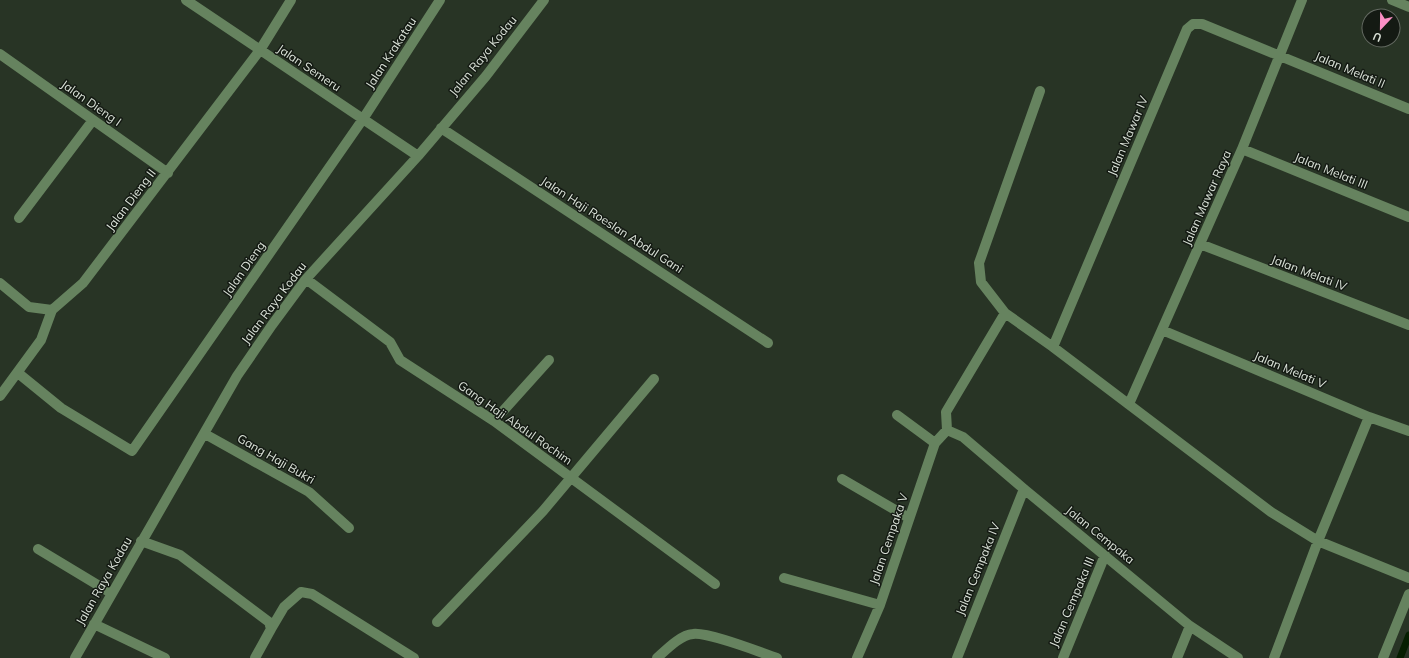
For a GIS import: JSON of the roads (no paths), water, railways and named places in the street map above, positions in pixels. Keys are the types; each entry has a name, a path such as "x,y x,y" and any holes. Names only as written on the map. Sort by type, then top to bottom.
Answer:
{"street":[{"name":"Jalan Semeru","path":"186,0 418,156"},
{"name":"Jalan Dieng II","path":"52,310 83,283 168,173 260,50 291,0"},
{"name":"Jalan Krakatau","path":"363,119 440,0"},
{"name":"Jalan Raya Kodau","path":"75,658 237,376 306,279 418,156 486,76 544,0"},
{"name":"Jalan Mawar Raya","path":"1129,404 1242,149 1302,0"},
{"path":"1392,0 1409,7"},
{"name":"Jalan Mawar IV","path":"1053,347 1187,29 1193,24 1202,24 1280,55"},
{"name":"Jalan Dieng I","path":"0,54 168,173"},
{"name":"Jalan Melati II","path":"1280,55 1409,109"},
{"path":"1040,91 979,263 980,282 1005,313 1053,347 1271,512 1318,541 1409,578"},
{"name":"Jalan Dieng","path":"18,373 61,408 132,452 363,119"},
{"path":"19,218 93,120"},
{"name":"Jalan Haji Roeslan Abdul Gani","path":"441,128 768,343"},
{"name":"Jalan Melati III","path":"1242,149 1409,216"},
{"name":"Jalan Melati IV","path":"1200,244 1409,325"},
{"name":"Gang Haji Abdul Rochim","path":"306,279 390,342 400,360 494,421 716,584"},
{"path":"0,283 29,307 52,310 41,340 0,396"},
{"path":"947,430 946,412 1005,313"},
{"name":"Jalan Melati V","path":"1162,330 1369,417 1409,431"},
{"path":"494,421 549,360"},
{"path":"437,622 543,511 654,379"},
{"path":"897,415 935,443"},
{"path":"1274,658 1318,541 1369,417"},
{"name":"Jalan Cempaka V","path":"857,658 880,605 935,443 947,430"},
{"name":"Jalan Cempaka","path":"947,430 963,437 1190,626 1238,658"},
{"name":"Gang Haji Bukri","path":"205,434 309,492 349,528"},
{"path":"842,479 909,518"},
{"name":"Jalan Cempaka IV","path":"957,658 1024,489"},
{"path":"141,541 180,555 269,622 271,629"},
{"path":"38,549 111,593"},
{"name":"Jalan Cempaka III","path":"1062,658 1105,555"},
{"path":"784,578 880,605"},
{"path":"256,658 284,607 301,592 312,594 414,658"},
{"path":"1383,658 1409,594"},
{"path":"94,624 165,658"},
{"path":"1176,658 1190,626"},
{"path":"657,658 677,641 692,634 714,638 776,658"}],"waterway":[{"path":"1400,658 1409,635"}]}
